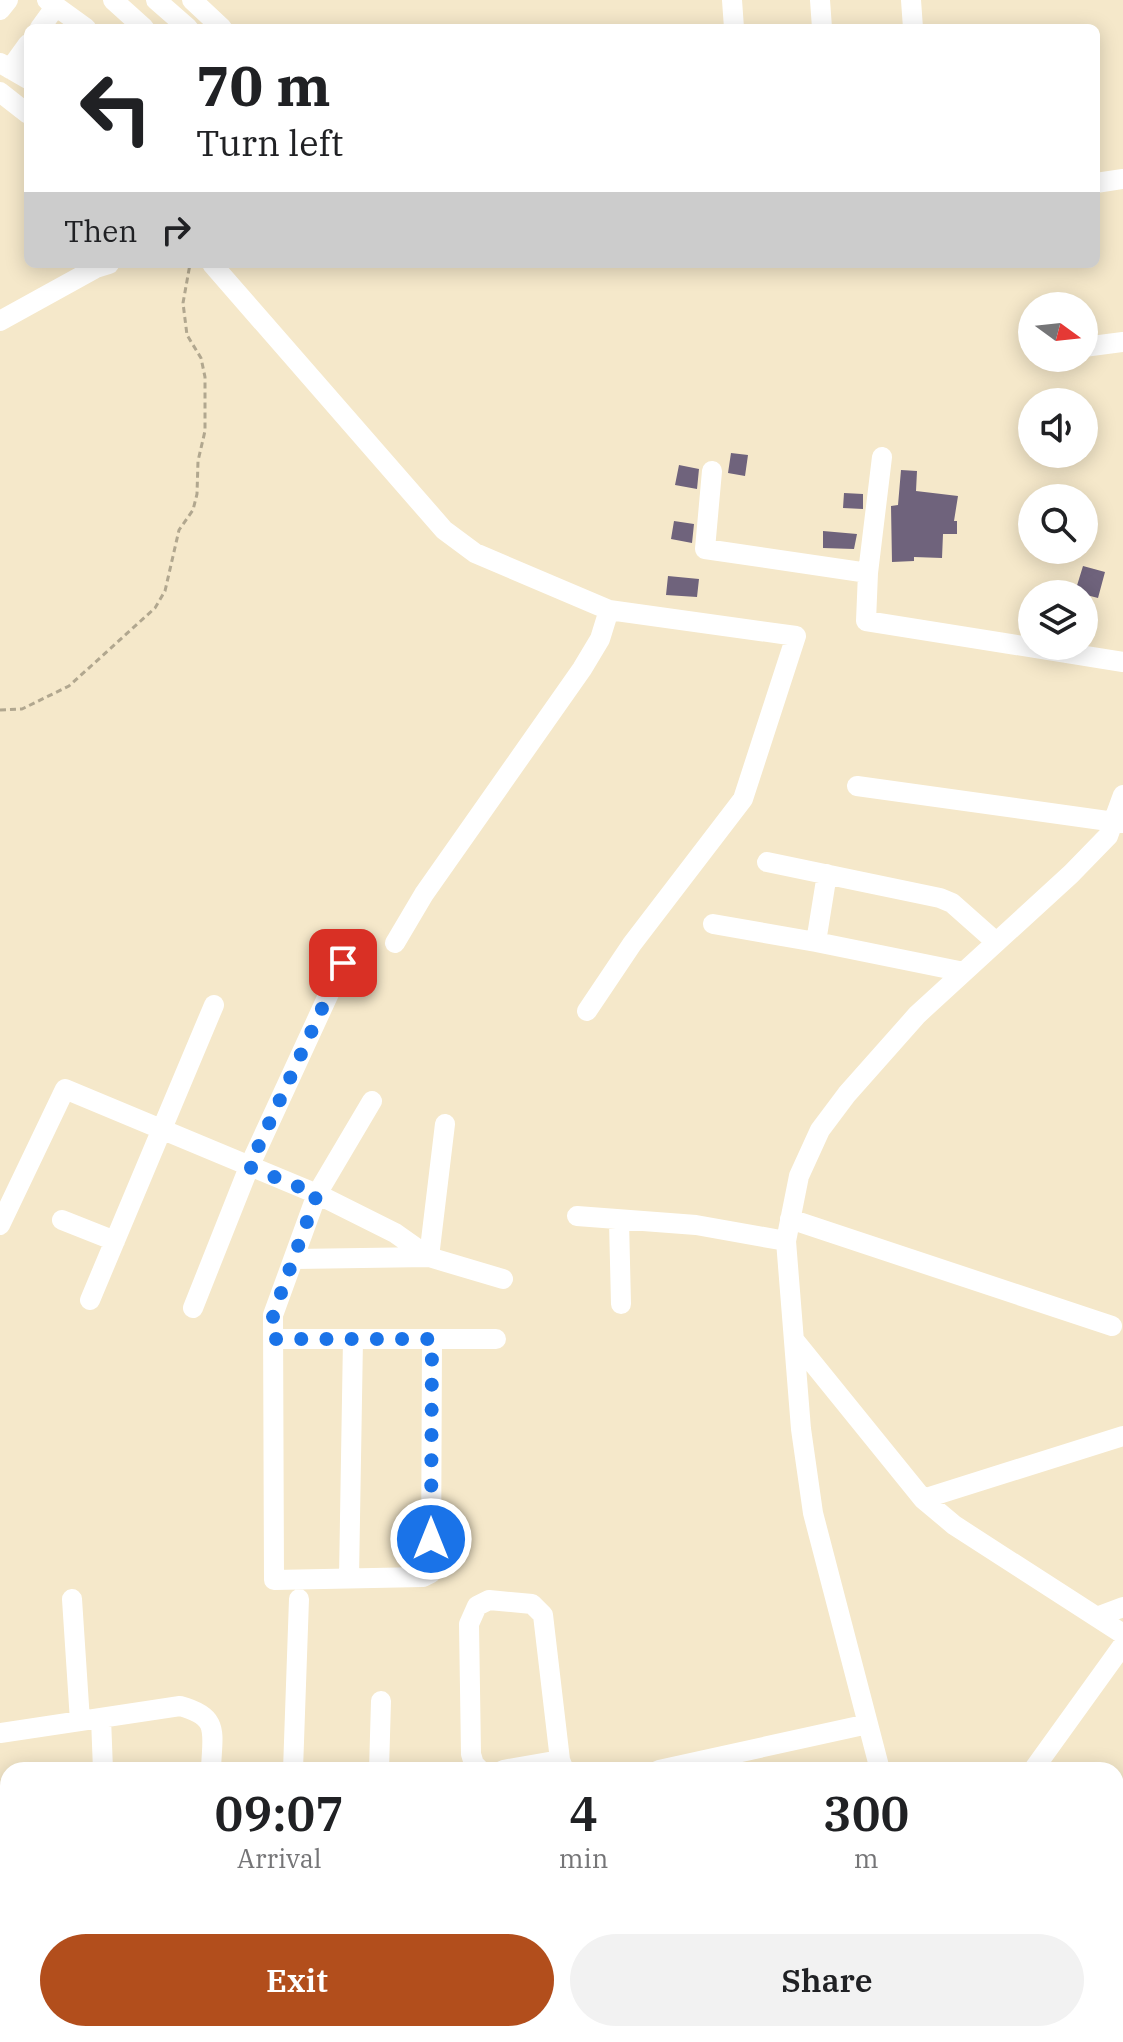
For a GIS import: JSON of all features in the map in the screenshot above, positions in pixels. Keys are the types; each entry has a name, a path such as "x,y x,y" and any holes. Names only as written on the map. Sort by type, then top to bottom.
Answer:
{"street":[{"path":"0,10 8,0"},
{"path":"113,0 140,24"},
{"path":"156,0 183,24"},
{"path":"192,0 218,24"},
{"path":"732,0 734,24"},
{"path":"820,0 822,24"},
{"path":"911,0 913,24"},
{"path":"42,24 52,3 81,24"},
{"path":"24,52 2,93 24,111"},
{"path":"1100,182 1123,179"},
{"path":"0,321 96,268"},
{"path":"215,268 444,530 475,553 609,610 796,636 743,799 632,944 587,1011"},
{"path":"1098,345 1123,342"},
{"path":"882,457 868,573 866,621 1123,662"},
{"path":"712,471 704,558 868,573"},
{"path":"395,943 424,894 582,669 600,639 609,610"},
{"path":"857,786 1120,821"},
{"path":"878,1762 813,1513 801,1429 786,1241 790,1219 808,1154 831,1113 917,1015 1071,874 1108,836 1120,821 1123,795"},
{"path":"767,862 952,903 996,942"},
{"path":"816,942 827,874"},
{"path":"713,924 964,972"},
{"path":"193,1308 249,1167 343,963"},
{"path":"90,1300 214,1005"},
{"path":"0,1225 65,1089 317,1194 395,1233 429,1257"},
{"path":"372,1101 317,1194 273,1315 274,1580 423,1577 431,1573 432,1339"},
{"path":"429,1257 445,1124"},
{"path":"577,1216 696,1225 786,1241"},
{"path":"790,1219 1112,1326"},
{"path":"62,1220 115,1241"},
{"path":"619,1221 621,1304"},
{"path":"295,1259 429,1257 503,1279"},
{"path":"273,1339 496,1339"},
{"path":"349,1578 353,1339"},
{"path":"795,1341 923,1499 963,1532 1123,1634"},
{"path":"923,1499 1123,1436"},
{"path":"72,1599 80,1721"},
{"path":"293,1762 299,1599"},
{"path":"473,1762 469,1624 477,1606 489,1600 520,1600 532,1604 543,1615 562,1762"},
{"path":"1099,1616 1123,1607"},
{"path":"1039,1762 1123,1645"},
{"path":"379,1762 381,1701"},
{"path":"0,1733 180,1706 197,1711 211,1722 211,1762"},
{"path":"101,1718 103,1762"},
{"path":"695,1762 868,1724"}],"path":[{"path":"0,710 22,709 69,686 155,608 165,591 179,530 193,510 197,494 198,461 205,431 205,377 201,358 187,335 183,303 189,268"}],"building":[{"path":"731,453 748,455 745,476 728,473"},
{"path":"679,465 699,469 697,489 675,485"},
{"path":"901,470 917,471 916,491 958,496 954,521 957,521 957,534 943,534 942,558 914,557 914,561 892,562 891,506 898,505"},
{"path":"844,493 863,494 863,509 843,508"},
{"path":"674,521 694,524 692,543 671,539"},
{"path":"823,531 857,534 854,549 823,548"},
{"path":"1083,566 1105,572 1098,598 1098,580 1079,580"},
{"path":"668,576 699,579 697,597 666,595"}],"route":[{"path":"343,963 249,1167 317,1194 273,1315 273,1339 432,1339 431,1539"}]}
